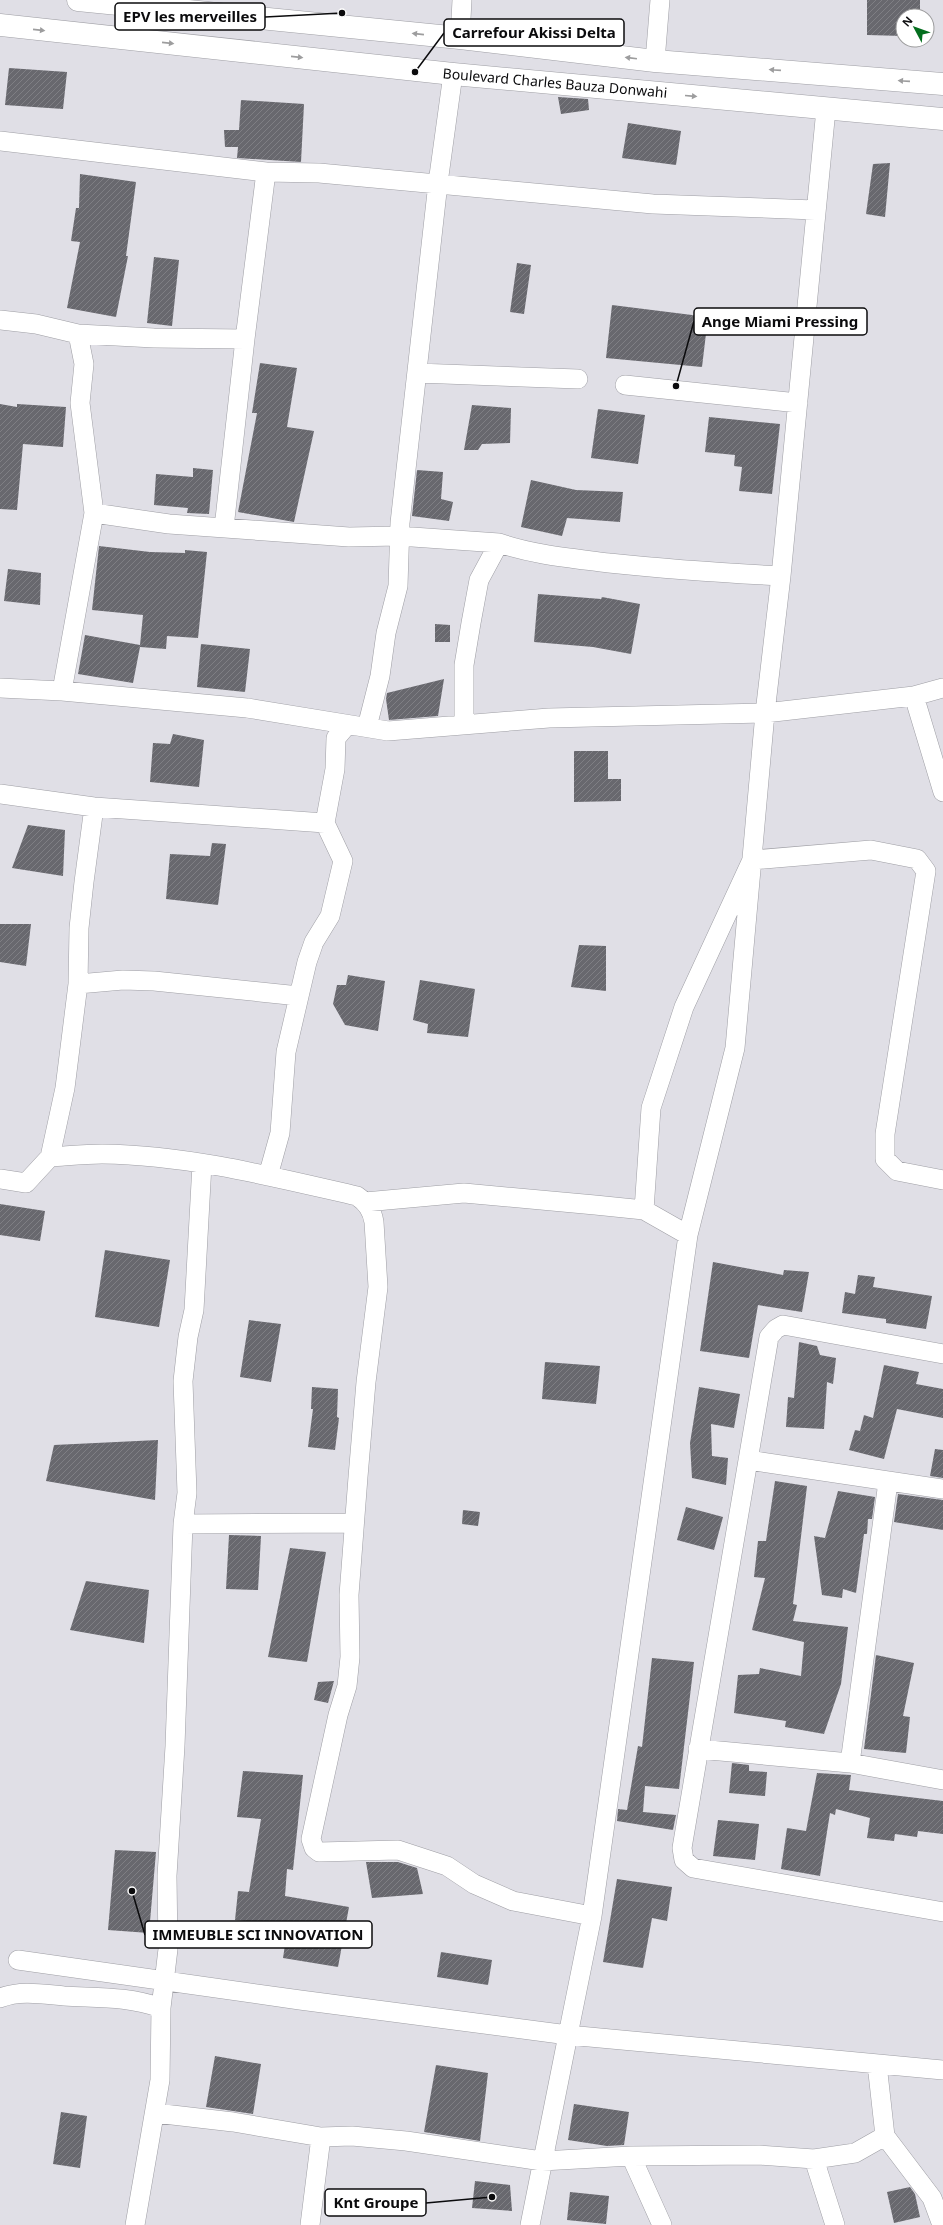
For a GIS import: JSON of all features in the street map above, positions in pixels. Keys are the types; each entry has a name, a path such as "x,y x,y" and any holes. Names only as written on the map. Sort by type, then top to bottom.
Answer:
{"main road":[{"path":"78,0 460,38 655,61 943,84"},
{"name":"Boulevard Charles Bauza Donwahi","path":"0,25 454,74 943,120"}],"street":[{"path":"460,38 462,0"},
{"path":"655,61 660,0"},
{"path":"366,727 380,676 386,633 398,586 398,536 438,183 454,74"},
{"path":"530,2225 592,1916 688,1235 734,1048 765,713 781,576 815,210 826,109"},
{"path":"0,141 266,172 319,173 653,204 815,210"},
{"path":"224,528 245,339 266,172"},
{"path":"0,320 36,324 78,334 154,338 245,339"},
{"path":"62,691 94,513 80,403 84,364 78,334"},
{"path":"417,373 578,379"},
{"path":"625,385 798,403"},
{"path":"94,513 169,524 349,537 398,536 499,543 525,552 597,561 698,572 781,576"},
{"path":"464,725 464,665 479,580 499,543"},
{"path":"0,688 62,691 247,708 388,731 557,718 765,713 914,696 943,688"},
{"path":"914,696 943,792"},
{"path":"268,1176 280,1133 286,1052 306,962 314,942 330,916 342,861 325,823 335,769 336,738 347,725"},
{"path":"0,794 94,807 325,823"},
{"path":"0,1179 26,1183 50,1156 65,1088 78,984 79,928 94,807"},
{"path":"752,860 871,850 917,859 926,870 885,1134 885,1159 897,1171 943,1180"},
{"path":"644,1210 651,1108 684,1007 752,860"},
{"path":"78,984 123,980 154,981 299,996"},
{"path":"50,1156 102,1154 166,1159 202,1164 268,1176 357,1196 365,1202 372,1213 374,1222 378,1287 366,1382 354,1523 349,1595 350,1657 347,1686 338,1715 311,1840 314,1848 319,1852 398,1850 448,1866 474,1884 513,1901 592,1916"},
{"path":"135,2225 147,2147 155,2113 160,2080 161,2008 168,1949 167,1876 175,1746 183,1524 187,1493 183,1382 188,1337 194,1310 202,1164"},
{"path":"365,1202 464,1193 644,1210 688,1235"},
{"path":"943,1354 783,1325 776,1329 769,1337 682,1848 684,1860 693,1868 943,1912"},
{"path":"748,1460 943,1489"},
{"path":"850,1763 888,1482"},
{"path":"183,1524 354,1523"},
{"path":"698,1749 850,1763 943,1780"},
{"path":"18,1960 163,1981 568,2035 943,2070"},
{"path":"0,1998 10,1994 35,1993 106,1996 141,2001 161,2008"},
{"path":"877,2064 885,2136 932,2198 942,2225"},
{"path":"155,2113 233,2122 321,2137 352,2136 406,2140 542,2161 631,2156 759,2155 814,2159 855,2153 885,2136"},
{"path":"310,2225 321,2137"},
{"path":"631,2156 662,2225"},
{"path":"814,2159 835,2225"}],"building":[{"path":"867,0 920,0 920,8 895,8 895,36 867,35"},
{"path":"9,68 67,72 63,109 5,105"},
{"path":"558,97 588,99 589,110 561,114"},
{"path":"241,100 304,104 301,162 237,158 238,147 225,147 224,130 239,130"},
{"path":"628,123 681,131 676,165 622,158"},
{"path":"890,163 885,217 866,214 873,164"},
{"path":"80,174 136,182 126,256 128,256 116,317 67,308 80,242 71,241 76,208 79,208"},
{"path":"154,257 179,260 172,326 147,323"},
{"path":"517,263 531,265 524,314 510,312"},
{"path":"612,305 708,317 702,367 606,358"},
{"path":"260,363 297,368 287,427 314,431 294,522 238,512 257,413 252,413"},
{"path":"0,404 17,407 17,404 66,407 63,447 23,444 17,510 0,509"},
{"path":"472,405 511,408 510,443 482,444 478,450 464,450"},
{"path":"598,409 645,415 638,464 591,458"},
{"path":"709,417 780,424 772,494 739,491 742,467 734,466 735,455 705,452"},
{"path":"193,468 213,470 209,514 187,513 188,508 154,505 156,474 193,477"},
{"path":"417,470 443,472 441,499 453,502 449,521 412,516"},
{"path":"531,480 576,490 623,492 620,522 567,518 562,536 521,527"},
{"path":"99,546 150,552 185,553 185,550 207,552 198,638 167,636 166,649 140,647 133,683 78,674 85,635 140,645 143,615 92,610"},
{"path":"8,569 41,573 40,605 4,601"},
{"path":"538,594 601,599 602,597 640,604 631,654 593,647 534,642"},
{"path":"435,624 450,625 450,642 435,642"},
{"path":"201,644 250,649 245,692 197,687"},
{"path":"444,679 438,716 389,720 386,699 387,693"},
{"path":"173,734 204,740 199,787 150,782 153,743 170,744"},
{"path":"574,751 608,751 608,779 621,779 621,801 574,802"},
{"path":"28,825 65,830 63,876 12,868"},
{"path":"212,843 226,844 218,905 166,899 170,854 210,856"},
{"path":"0,924 31,924 26,966 0,962"},
{"path":"579,945 606,946 606,991 571,987"},
{"path":"348,975 385,981 378,1031 345,1025 333,1004 337,985 346,985"},
{"path":"420,980 475,989 468,1037 427,1033 428,1024 413,1020"},
{"path":"0,1204 45,1211 40,1241 0,1235"},
{"path":"105,1250 170,1260 159,1327 95,1317"},
{"path":"713,1262 783,1275 784,1270 809,1272 802,1312 758,1305 749,1358 700,1351"},
{"path":"858,1275 875,1277 873,1287 932,1296 926,1329 886,1323 886,1319 842,1313 845,1292 855,1294"},
{"path":"249,1320 281,1324 271,1382 240,1377"},
{"path":"799,1342 817,1346 820,1355 836,1358 833,1384 827,1382 824,1429 786,1427 788,1397 794,1398"},
{"path":"545,1362 600,1366 596,1404 542,1399"},
{"path":"884,1365 919,1372 916,1384 943,1389 943,1418 897,1409 884,1459 849,1450 855,1430 860,1431 864,1415 873,1418"},
{"path":"312,1387 338,1389 337,1417 339,1418 335,1450 308,1447 313,1409 311,1409"},
{"path":"699,1387 740,1394 734,1428 711,1424 712,1456 728,1458 726,1485 692,1478 690,1443"},
{"path":"158,1440 155,1500 46,1481 54,1445"},
{"path":"935,1449 943,1450 943,1478 930,1476"},
{"path":"775,1481 807,1486 793,1604 797,1605 793,1621 848,1627 841,1684 824,1734 785,1727 786,1721 734,1713 738,1675 759,1674 760,1668 801,1676 804,1642 752,1630 765,1578 754,1577 758,1541 766,1541"},
{"path":"838,1491 875,1497 872,1519 868,1519 867,1534 864,1534 856,1593 843,1589 842,1598 822,1595 814,1536 825,1538"},
{"path":"898,1494 943,1500 943,1530 894,1522"},
{"path":"686,1507 723,1517 714,1550 677,1540"},
{"path":"463,1510 480,1512 478,1526 462,1524"},
{"path":"229,1535 261,1536 258,1590 226,1589"},
{"path":"290,1548 326,1552 307,1662 268,1657"},
{"path":"86,1581 149,1590 144,1643 70,1630"},
{"path":"876,1655 914,1663 903,1716 910,1717 906,1753 864,1749"},
{"path":"652,1658 694,1662 679,1789 645,1786 643,1812 676,1815 673,1830 617,1821 618,1809 627,1810 638,1746 642,1747"},
{"path":"334,1681 328,1703 314,1700 318,1682"},
{"path":"732,1763 749,1765 749,1771 767,1772 765,1796 729,1793"},
{"path":"243,1771 303,1775 293,1870 287,1869 285,1896 349,1907 338,1967 283,1958 288,1925 235,1920 238,1891 249,1892 261,1819 237,1817"},
{"path":"817,1773 851,1775 849,1790 943,1801 943,1834 918,1831 917,1837 895,1834 894,1841 867,1838 870,1818 836,1809 835,1815 830,1813 820,1876 781,1869 787,1828 806,1831"},
{"path":"718,1820 759,1824 755,1860 713,1856"},
{"path":"115,1850 156,1852 149,1933 108,1930"},
{"path":"366,1862 398,1862 417,1868 423,1894 372,1898"},
{"path":"617,1879 672,1887 667,1921 652,1918 643,1968 603,1962"},
{"path":"441,1952 492,1960 488,1985 437,1977"},
{"path":"215,2056 261,2064 253,2114 206,2107"},
{"path":"436,2065 488,2073 480,2141 424,2132"},
{"path":"574,2104 629,2112 624,2145 607,2146 568,2140"},
{"path":"61,2112 87,2116 80,2168 53,2164"},
{"path":"475,2181 510,2185 512,2211 472,2208"},
{"path":"910,2187 915,2194 920,2217 894,2223 887,2192"},
{"path":"570,2192 609,2196 606,2224 567,2220"}],"place":[{"name":"EPV les merveilles","path":"342,13"},
{"name":"Carrefour Akissi Delta","path":"415,72"},
{"name":"Ange Miami Pressing","path":"676,386"},
{"name":"IMMEUBLE SCI INNOVATION","path":"132,1891"},
{"name":"Knt Groupe","path":"492,2197"}]}
